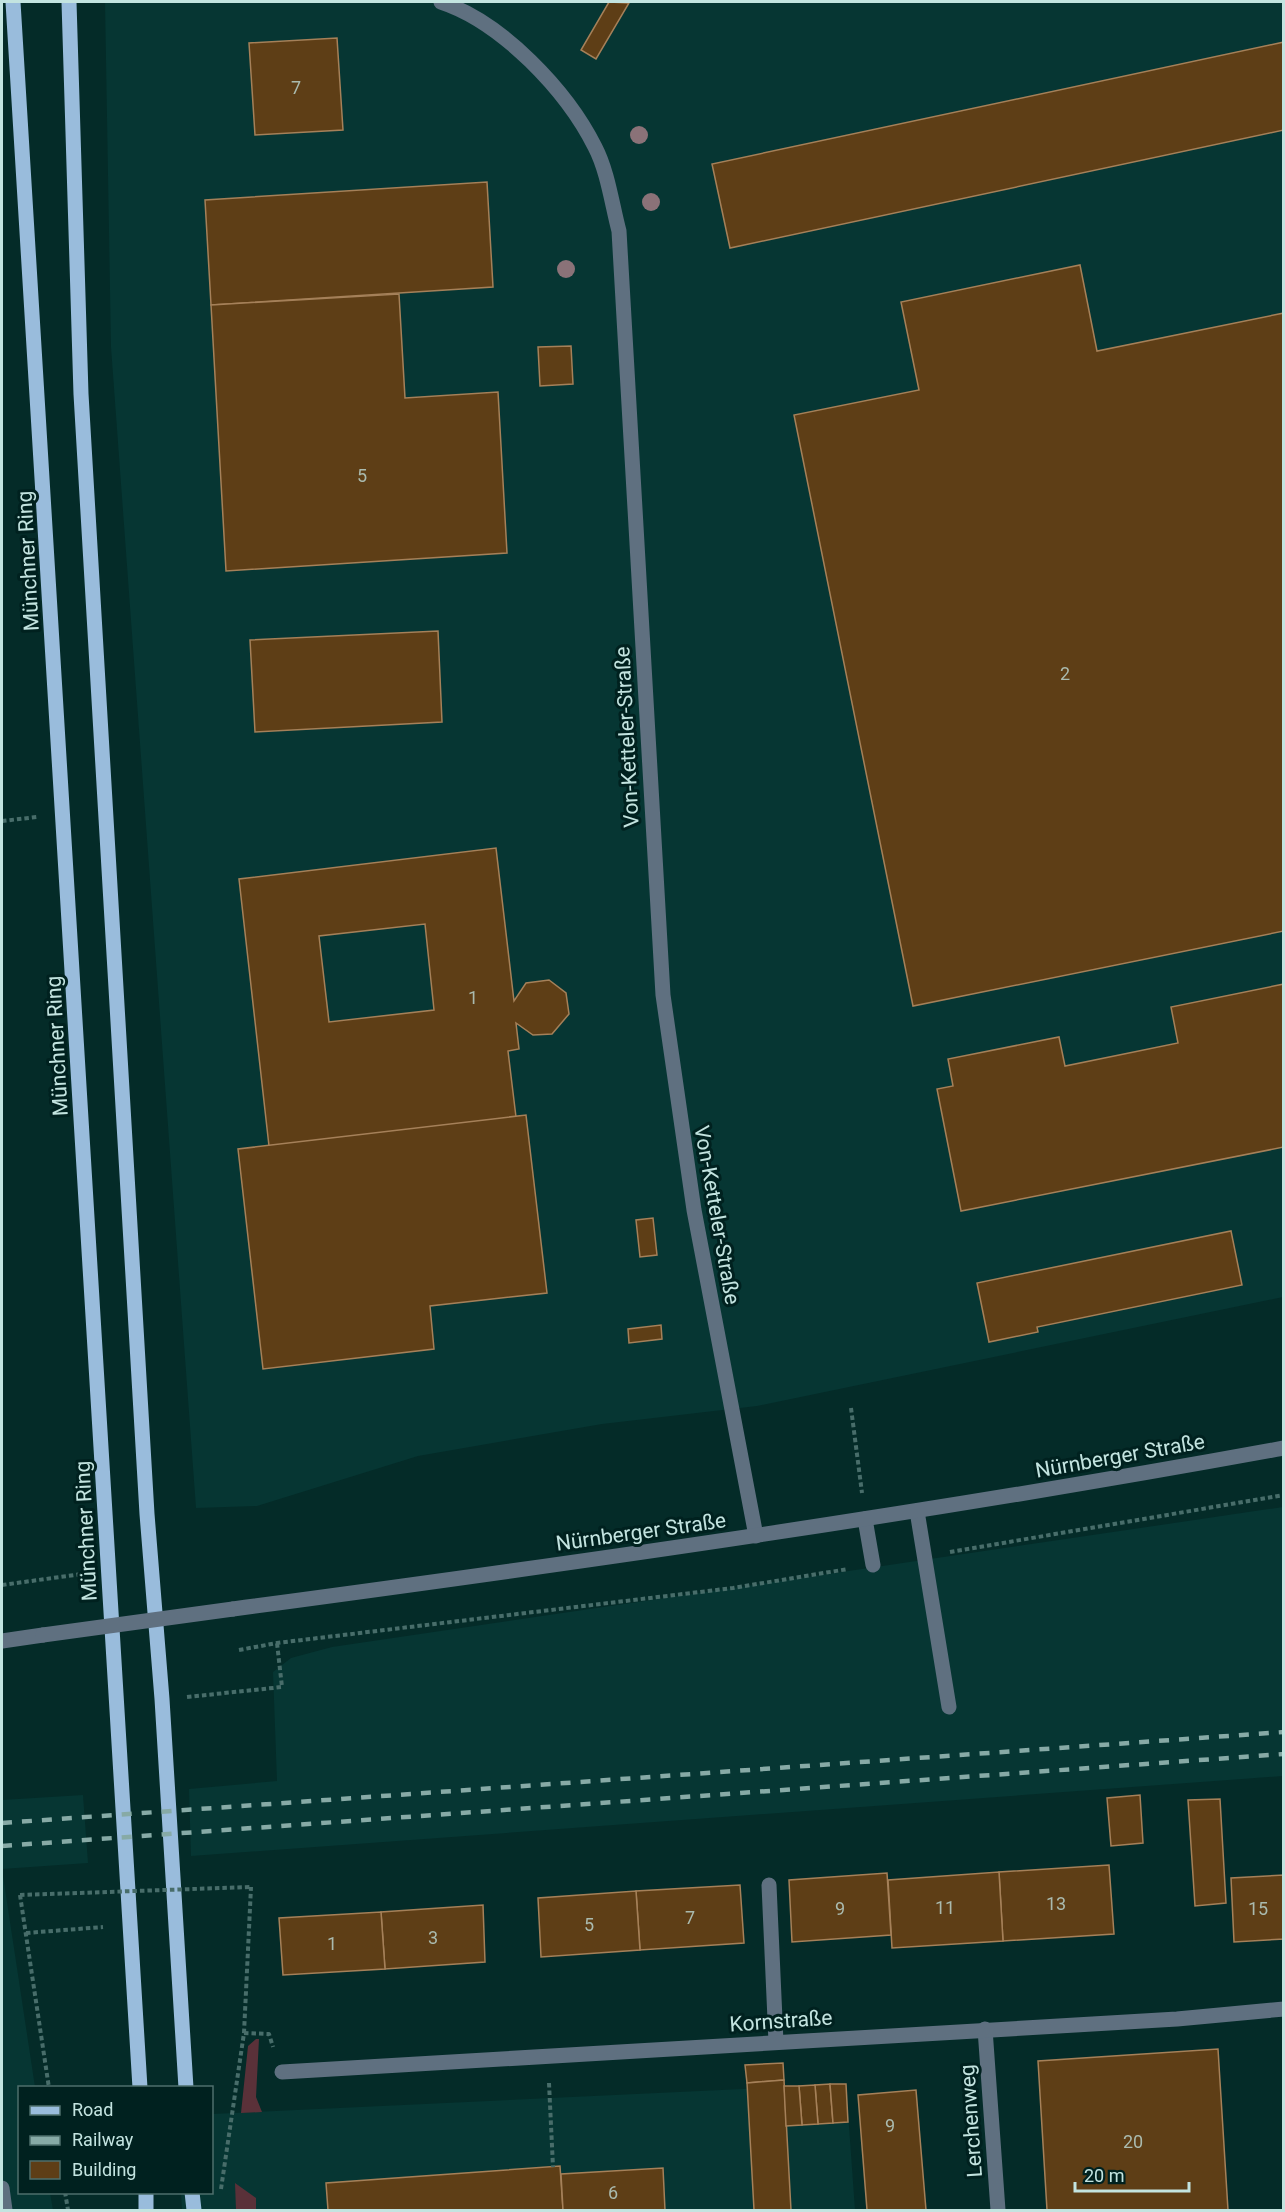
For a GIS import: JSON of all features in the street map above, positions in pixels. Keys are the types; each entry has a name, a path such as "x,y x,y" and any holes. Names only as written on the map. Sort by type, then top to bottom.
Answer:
{"main road":[{"name":"Münchner Ring","path":"14,2 140,2086"},
{"path":"69,2 81,394 147,1514 162,1699 186,2086"},
{"path":"146,2194 146,2211"},
{"path":"192,2194 194,2211"}],"street":[{"name":"Von-Ketteler-Straße","path":"441,2 501,34 556,86 596,149 619,231 663,995 694,1210 756,1536"},
{"name":"Nürnberger Straße","path":"2,1641 756,1536 917,1511 1284,1448"},
{"path":"917,1511 948,1707"},
{"path":"865,1519 873,1565"},
{"path":"769,1885 776,2042"},
{"name":"Kornstraße","path":"282,2072 1177,2019 1284,2009"},
{"name":"Lerchenweg","path":"986,2029 998,2211"},
{"path":"2,2188 4,2211"}],"path":[{"path":"850,1408 865,1519"},
{"path":"925,1557 1284,1495"},
{"path":"239,1650 277,1643 733,1588 873,1565"},
{"path":"2,1585 65,1576"},
{"path":"204,1695 282,1687 277,1643"},
{"path":"49,2086 20,1895 250,1887 244,2033 219,2199"},
{"path":"26,1933 131,1925"},
{"path":"244,2033 269,2034 282,2072"},
{"path":"548,2057 553,2167"},
{"path":"65,2194 68,2211"}],"shaded area":[{"path":"105,2 1283,2 1283,1297 757,1406 602,1424 418,1456 257,1506 196,1508 111,347"},
{"path":"1283,1507 1283,1776 191,1856 189,1789 277,1781 273,1672 291,1658 332,1647"},
{"path":"83,1795 88,1863 2,1869 2,1800"},
{"path":"2,1869 35,2086 18,2086 18,2194 50,2194 53,2210 2,2210"},
{"path":"259,2039 256,2097 262,2112 241,2113 248,2046"},
{"path":"846,2084 855,2210 182,2210 181,2194 213,2194 213,2114"},
{"path":"235,2183 256,2198 256,2210 236,2210"}],"building":[{"path":"609,2 629,3 596,59 581,50"},
{"path":"337,38 343,130 255,135 249,43"},
{"path":"1284,42 1284,130 730,248 712,164"},
{"path":"487,182 493,287 211,305 205,200"},
{"path":"1080,265 1097,351 1284,313 1284,931 913,1006 794,415 919,390 901,302"},
{"path":"399,294 405,398 498,392 507,553 226,571 211,305"},
{"path":"571,346 573,384 540,386 538,347"},
{"path":"438,631 442,722 255,732 250,640"},
{"path":"496,848 514,1001 526,983 549,980 566,993 569,1014 552,1034 533,1035 516,1023 519,1049 508,1051 516,1117 269,1146 239,879","holes":["425,924 434,1010 329,1022 319,936"]},
{"path":"1284,984 1284,1147 961,1211 937,1089 953,1086 948,1059 1059,1037 1065,1066 1178,1043 1171,1007"},
{"path":"526,1115 547,1293 430,1306 434,1349 263,1369 238,1149"},
{"path":"653,1218 657,1255 640,1257 636,1220"},
{"path":"1231,1231 1242,1285 1037,1327 1038,1332 989,1342 977,1283"},
{"path":"661,1325 662,1339 629,1343 628,1329"},
{"path":"1140,1795 1143,1843 1111,1846 1107,1798"},
{"path":"1220,1799 1226,1903 1195,1906 1188,1800"},
{"path":"1109,1865 1114,1934 1003,1941 999,1872"},
{"path":"999,1872 1003,1941 892,1948 888,1880"},
{"path":"887,1873 891,1935 792,1942 789,1880"},
{"path":"1284,1875 1284,1939 1234,1942 1231,1878"},
{"path":"740,1885 744,1943 640,1950 636,1891"},
{"path":"636,1891 640,1950 541,1957 538,1898"},
{"path":"483,1905 485,1962 385,1969 381,1912"},
{"path":"381,1912 385,1969 283,1975 279,1918"},
{"path":"1218,2049 1228,2210 1047,2210 1038,2061"},
{"path":"783,2063 784,2080 747,2083 745,2065"},
{"path":"784,2080 791,2210 754,2210 747,2083"},
{"path":"830,2084 833,2123 818,2124 815,2085"},
{"path":"830,2084 846,2084 848,2122 833,2123"},
{"path":"815,2085 818,2124 802,2125 799,2086"},
{"path":"784,2086 799,2086 802,2125 786,2126"},
{"path":"916,2090 926,2210 867,2210 858,2095"},
{"path":"560,2166 563,2210 328,2210 326,2183"},
{"path":"663,2168 665,2210 563,2210 561,2174"}],"railway":[{"path":"2,1823 1284,1732"},
{"path":"2,1846 1284,1754"}]}
